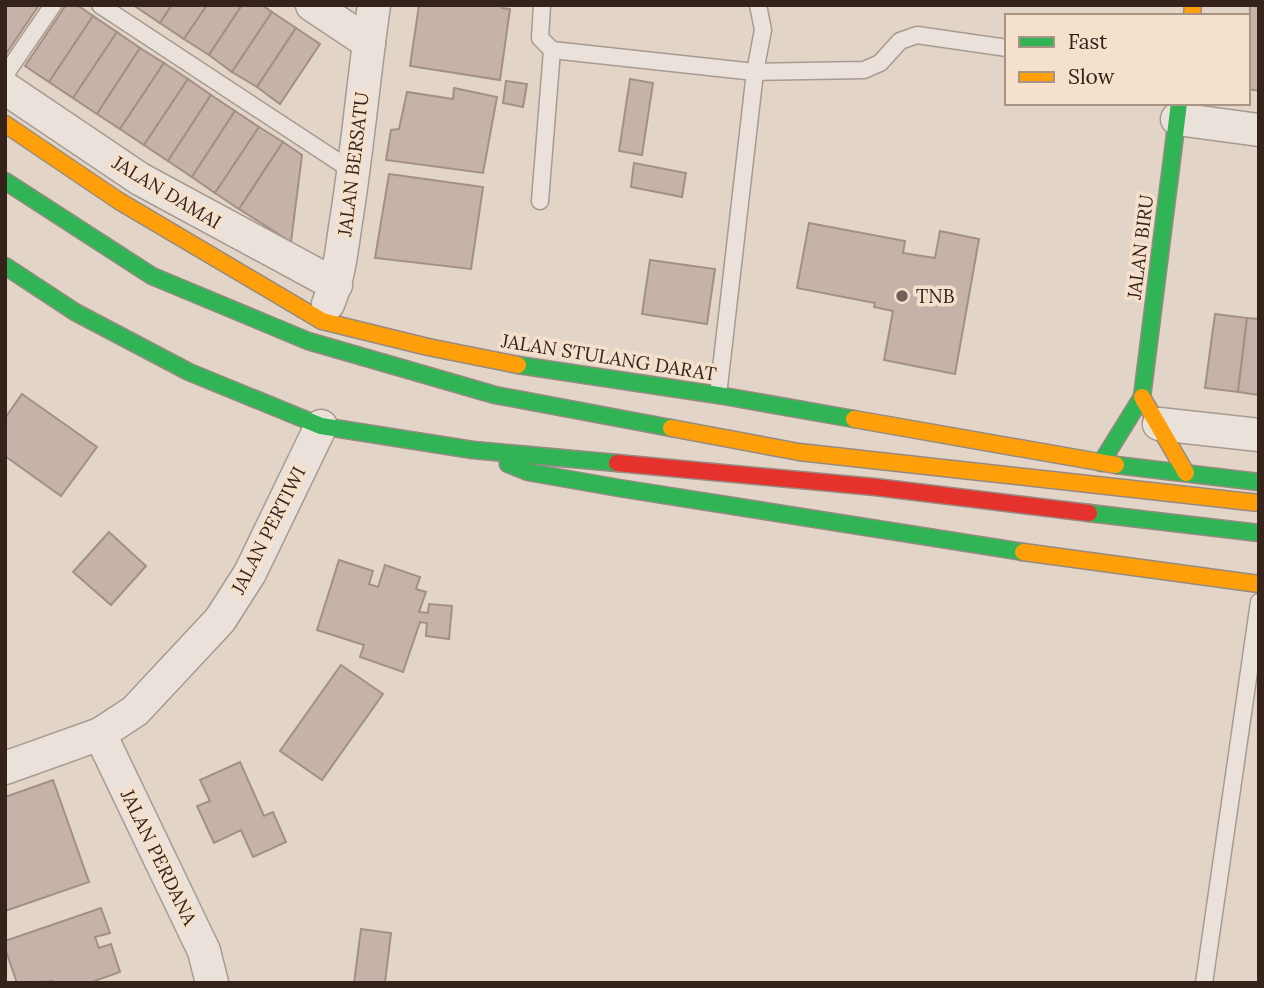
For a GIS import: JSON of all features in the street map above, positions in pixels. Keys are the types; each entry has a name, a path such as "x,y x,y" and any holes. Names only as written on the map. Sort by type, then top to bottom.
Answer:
{"main road":[{"name":"JALAN BIRU","path":"1101,463 1142,397 1178,111"},
{"name":"JALAN STULANG DARAT","path":"5,124 119,201 322,321 428,347 550,370 718,395 1101,463 1259,482"},
{"path":"5,181 152,276 309,341 495,395 799,452 1259,503"},
{"path":"5,266 75,312 189,372 321,426 473,450 875,487 1259,533"},
{"path":"1142,397 1186,473"},
{"path":"473,450 528,472 682,500 1053,557 1259,584"}],"street":[{"path":"312,5 369,43"},
{"name":"JALAN BERSATU","path":"322,321 336,285 354,172 374,5"},
{"name":"JALAN DAMAI","path":"5,88 141,179 336,285"},
{"path":"1178,111 1259,130"},
{"path":"1159,424 1259,435"},
{"name":"JALAN PERTIWI","path":"5,768 100,734 135,711 220,620 250,573 321,426"},
{"name":"JALAN PERDANA","path":"100,734 204,951 212,983"}],"lane":[{"path":"5,75 54,5"},
{"path":"100,5 354,172"},
{"path":"542,5 540,38 552,50 755,72 864,70 880,63 900,41 917,34 1005,48"},
{"path":"718,395 755,72 763,30 758,5"},
{"path":"540,201 552,50"},
{"path":"1203,983 1258,603"}],"building":[{"path":"5,5 39,5 6,54 5,54"},
{"path":"66,5 77,5 93,16 49,82 25,66"},
{"path":"172,5 160,23 136,7"},
{"path":"172,5 207,5 184,39 160,23"},
{"path":"207,5 242,5 209,55 184,39"},
{"path":"242,5 262,5 272,12 232,72 209,55"},
{"path":"419,5 502,5 502,8 510,9 500,80 410,66"},
{"path":"1250,5 1259,5 1259,91 1250,89"},
{"path":"272,12 296,28 257,87 232,72"},
{"path":"93,16 117,32 73,98 49,82"},
{"path":"296,28 320,44 280,104 257,87"},
{"path":"117,32 140,48 97,114 73,98"},
{"path":"140,48 164,63 120,129 97,114"},
{"path":"164,63 188,79 144,145 120,129"},
{"path":"188,79 211,95 168,161 144,145"},
{"path":"630,79 653,83 642,155 619,151"},
{"path":"506,81 527,84 523,107 503,103"},
{"path":"454,88 497,97 483,173 386,160 391,130 399,129 407,92 453,99"},
{"path":"211,95 235,111 192,177 168,161"},
{"path":"235,111 259,127 215,193 192,177"},
{"path":"259,127 283,142 239,209 215,193"},
{"path":"283,142 302,155 291,242 239,209"},
{"path":"634,163 686,173 682,197 631,187"},
{"path":"389,174 483,187 471,269 375,258"},
{"name":"TNB","path":"809,223 905,241 903,253 935,258 940,231 979,239 955,374 884,360 893,311 874,307 875,303 797,288"},
{"path":"650,260 715,269 707,324 642,314"},
{"path":"1215,314 1247,318 1238,392 1205,388"},
{"path":"1247,318 1259,319 1259,395 1238,392"},
{"path":"22,394 97,447 61,496 5,456 5,418"},
{"path":"109,532 146,566 111,605 73,572"},
{"path":"339,560 373,571 369,584 378,587 385,565 420,577 416,589 426,592 419,612 428,613 429,604 452,606 449,639 426,636 427,623 420,622 403,672 360,657 364,645 317,630"},
{"path":"341,665 383,694 322,780 280,751"},
{"path":"240,762 264,816 273,812 286,842 253,857 241,830 214,843 197,806 210,801 200,780"},
{"path":"53,780 89,882 5,911 5,797"},
{"path":"101,908 110,933 95,937 99,948 111,944 120,972 89,983 17,983 5,941"},
{"path":"361,929 391,933 385,983 354,983"}],"traffic: fast":[{"path":"1101,463 1142,397 1179,105"},
{"path":"5,181 152,276 308,341 495,395 671,428"},
{"path":"5,266 75,312 189,372 321,426 473,450 617,463"},
{"path":"518,365 718,395 854,419"},
{"path":"508,464 528,472 619,488 1023,552"},
{"path":"1116,465 1259,482"},
{"path":"1089,513 1259,533"}],"traffic: slow":[{"path":"1192,14 1193,5"},
{"path":"5,124 119,201 322,321 428,347 518,365"},
{"path":"1142,397 1186,473"},
{"path":"854,419 1116,465"},
{"path":"671,428 799,452 1259,503"},
{"path":"1023,552 1259,584"}],"traffic: jam":[{"path":"617,463 875,487 1089,513"}],"place":[{"name":"TNB","path":"902,296"}]}
